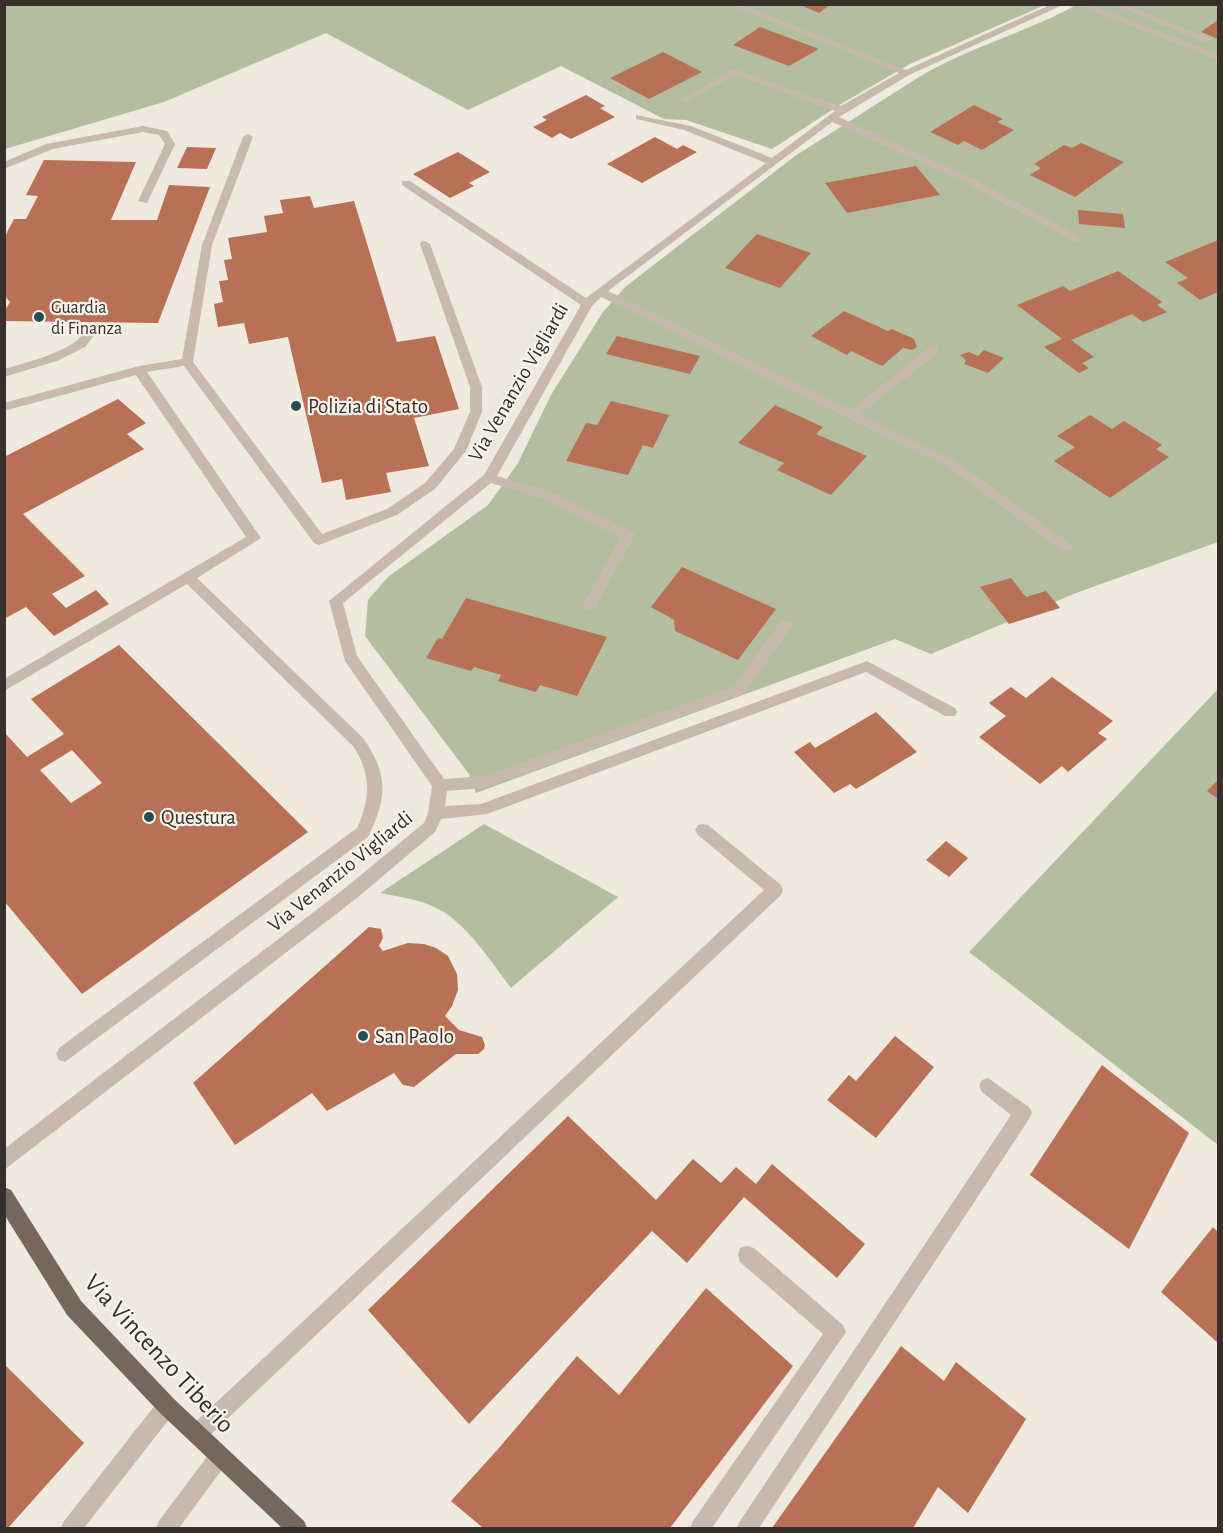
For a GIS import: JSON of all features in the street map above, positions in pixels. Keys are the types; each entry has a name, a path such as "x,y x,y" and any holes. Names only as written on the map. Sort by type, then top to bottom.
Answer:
{"main road":[{"name":"Via Vincenzo Tiberio","path":"4,1196 74,1308 167,1406 297,1528"}],"street":[{"path":"732,4 906,73"},
{"name":"Via Venanzio Vigliardi","path":"4,1161 351,893 430,827 436,813 440,785 350,657 336,601 489,478 587,304 837,114 906,73 1061,4"},
{"path":"1079,4 1218,57"},
{"path":"1116,4 1208,40"},
{"path":"684,100 734,72 837,114 970,181 1077,239"},
{"path":"639,117 687,128 773,162"},
{"path":"4,166 50,146 143,129 164,133 170,144 143,201"},
{"path":"248,137 207,244 187,362 319,540 392,512 430,486 460,451 476,412 476,387 425,244"},
{"path":"406,183 587,304"},
{"path":"600,292 952,464 1066,548"},
{"path":"4,373 53,358 81,344 95,327"},
{"path":"853,414 934,350"},
{"path":"4,407 140,370 187,362"},
{"path":"4,686 254,537 140,370"},
{"path":"489,478 549,496 628,535 590,605"},
{"path":"65,1054 363,832 372,814 376,795 376,776 369,757 358,742 188,577"},
{"path":"440,785 484,782 739,690 786,625"},
{"path":"436,813 482,810 867,666 950,712"},
{"path":"197,1434 775,890 702,830"},
{"path":"747,1528 1023,1113 988,1086"},
{"path":"700,1528 836,1332 747,1255"},
{"path":"71,1528 167,1406"},
{"path":"166,1528 219,1457"}],"green space":[{"path":"5,5 1045,5 910,64 841,104 772,149 686,120 664,119 561,66 468,110 326,33 164,102 5,149"},
{"path":"1076,5 1218,5 1218,542 1076,593 931,654 895,639 476,793 469,774 365,636 368,600 388,577 488,505 518,463 551,395 603,312 625,287 795,156 919,77 957,57"},
{"path":"1218,689 1218,1145 969,952"},
{"path":"484,824 618,897 511,988 480,946 452,918 427,904 380,893"}],"building":[{"path":"798,4 831,4 819,13"},
{"path":"1218,20 1218,39 1201,32"},
{"path":"760,27 819,49 789,66 733,45"},
{"path":"663,52 702,72 649,99 610,78"},
{"path":"586,95 605,106 600,108 615,117 571,139 560,133 552,138 533,127 547,120 542,117"},
{"path":"974,105 1003,119 997,122 1014,130 982,150 964,141 958,145 930,132"},
{"path":"655,137 677,149 683,145 697,152 642,183 607,164"},
{"path":"1081,143 1124,162 1075,197 1030,175 1041,168 1034,164 1064,145 1072,148"},
{"path":"187,147 216,148 207,169 177,168"},
{"path":"458,152 490,172 469,183 474,186 450,198 413,174"},
{"path":"44,160 136,162 111,220 157,220 169,185 210,187 158,323 4,321 4,312 10,302 4,295 4,238 14,219 26,219 38,196 26,195"},
{"path":"916,166 940,195 847,213 825,183"},
{"path":"310,196 314,208 354,201 397,342 435,336 459,409 414,418 429,466 386,473 391,492 346,500 342,479 322,483 288,337 249,344 244,323 218,327 214,304 223,302 219,281 228,280 224,260 232,259 228,238 267,232 264,216 283,213 280,200"},
{"path":"1078,210 1123,214 1125,228 1079,224"},
{"path":"757,234 811,253 780,288 725,268"},
{"path":"1218,240 1218,292 1200,300 1177,283 1188,278 1165,262"},
{"path":"1118,271 1162,302 1157,305 1167,312 1143,322 1132,314 1071,340 1094,357 1082,363 1089,368 1079,373 1044,347 1062,339 1017,305 1063,286 1070,291"},
{"path":"844,311 888,331 892,329 914,339 917,347 912,350 903,348 882,366 851,351 847,355 811,336"},
{"path":"617,336 700,356 690,374 606,354"},
{"path":"984,350 1004,358 988,373 964,364 966,360 960,355 969,352 978,356"},
{"path":"118,399 146,423 127,434 144,449 23,514 85,576 52,594 66,608 96,590 109,604 54,636 26,607 4,619 4,457"},
{"path":"611,401 669,415 653,448 643,445 628,475 566,461 586,423 597,425"},
{"path":"775,405 823,427 816,434 867,456 831,495 777,470 784,463 738,443"},
{"path":"1090,415 1112,429 1124,421 1162,445 1156,449 1169,457 1110,498 1054,461 1075,447 1057,436"},
{"path":"682,567 776,609 738,660 675,631 674,620 651,607"},
{"path":"1011,578 1026,597 1046,591 1060,608 1009,624 980,587"},
{"path":"466,598 607,637 577,696 540,685 536,692 498,681 501,675 474,667 471,671 426,658 438,638 442,639"},
{"name":"Questura","path":"119,645 308,832 82,994 4,901 4,732 27,757 64,734 31,699","holes":["72,750 102,783 71,803 40,770"]},
{"path":"1052,677 1113,721 1098,733 1107,739 1068,772 1062,766 1040,784 979,737 1006,716 989,703 1011,687 1026,698"},
{"path":"876,712 917,752 856,789 850,784 834,793 794,752 810,742 815,748"},
{"path":"1218,780 1218,799 1207,791"},
{"path":"946,841 968,858 949,877 926,860"},
{"name":"San Paolo","path":"369,927 381,929 383,938 379,946 383,951 408,943 424,944 448,956 457,974 458,990 445,1016 459,1030 482,1037 484,1049 478,1054 456,1054 414,1087 403,1085 394,1073 327,1111 312,1093 235,1145 193,1083"},
{"path":"895,1036 934,1067 876,1138 827,1100 849,1075 856,1081"},
{"path":"1102,1065 1189,1133 1129,1249 1030,1175"},
{"path":"568,1116 656,1200 693,1159 721,1183 736,1167 756,1184 772,1164 865,1244 837,1278 744,1197 687,1263 652,1231 469,1424 368,1310"},
{"path":"1213,1227 1218,1232 1218,1343 1161,1292"},
{"path":"706,1288 793,1366 670,1528 483,1528 451,1501 577,1356 619,1395"},
{"path":"901,1346 944,1381 956,1362 1026,1419 968,1513 938,1487 913,1528 772,1528"},
{"path":"4,1364 84,1443 8,1528 4,1528"}],"place":[{"name":"Guardia di Finanza","path":"39,317"},
{"name":"Polizia di Stato","path":"296,406"},
{"name":"Questura","path":"149,817"},
{"name":"San Paolo","path":"363,1036"}]}
